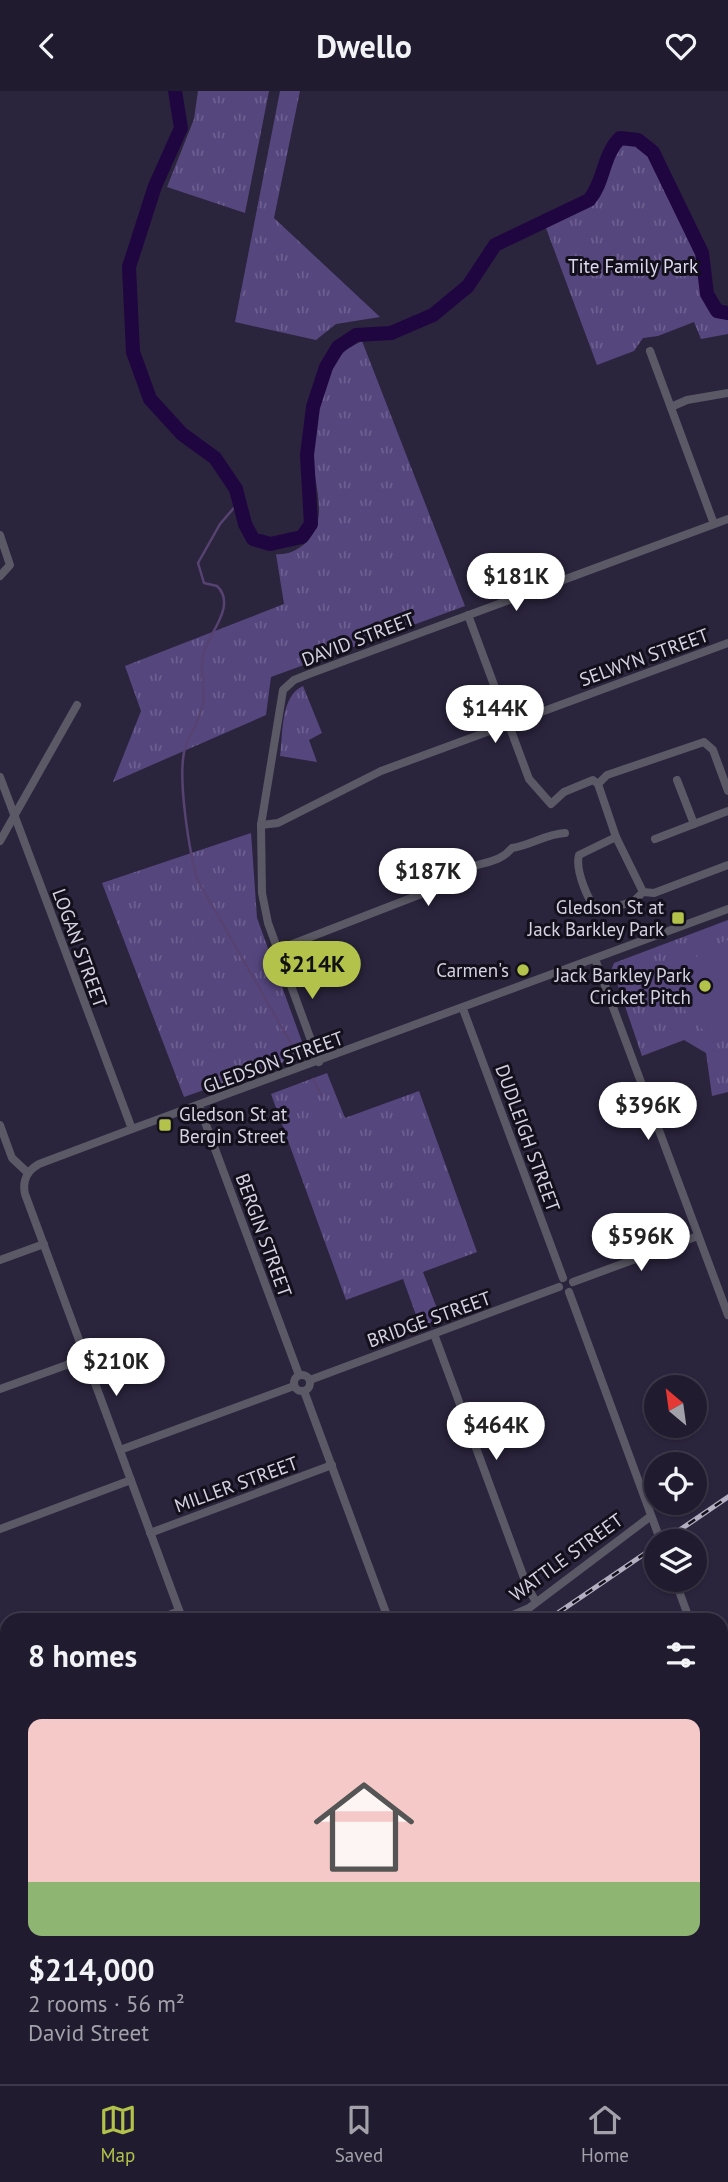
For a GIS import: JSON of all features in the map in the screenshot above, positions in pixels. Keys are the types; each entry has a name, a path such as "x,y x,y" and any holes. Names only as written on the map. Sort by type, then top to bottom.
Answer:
{"street":[{"path":"650,351 714,524"},
{"path":"671,407 687,400 728,393"},
{"name":"DAVID STREET","path":"319,1062 264,910 261,825 284,689 302,677 728,519"},
{"path":"0,535 9,568 0,576"},
{"path":"468,615 528,775 551,804 582,783 593,781 598,784 617,837 643,893"},
{"name":"SELWYN STREET","path":"261,825 278,823 381,771 728,643"},
{"path":"0,841 77,705"},
{"path":"598,784 607,775 704,742 713,750 728,791"},
{"name":"LOGAN STREET","path":"0,777 132,1129"},
{"path":"677,780 694,824"},
{"path":"655,839 728,811"},
{"path":"277,950 420,895 436,893 461,871 502,859 512,848 526,846 550,834 565,833"},
{"path":"617,837 583,852 577,859 592,904 600,912 634,901 643,893 654,893 728,865"},
{"name":"GLEDSON STREET","path":"28,1173 39,1164 728,909"},
{"path":"595,959 728,1315"},
{"name":"DUDLEIGH STREET","path":"463,1009 563,1278"},
{"name":"BERGIN STREET","path":"199,1106 299,1375"},
{"path":"0,1125 12,1158 28,1173 24,1187 180,1611 175,1613"},
{"path":"569,1292 559,1287 563,1278 573,1282 698,1236"},
{"path":"0,1260 44,1244"},
{"path":"573,1282 569,1292 656,1529"},
{"name":"BRIDGE STREET","path":"310,1380 559,1287"},
{"path":"434,1334 527,1586 536,1602"},
{"path":"0,1389 86,1358"},
{"path":"120,1450 294,1386 299,1375 305,1375 310,1380 310,1387 304,1391"},
{"path":"294,1386 304,1391 386,1613"},
{"name":"MILLER STREET","path":"150,1532 332,1465"},
{"path":"0,1529 131,1481"},
{"name":"WATTLE STREET","path":"515,1613 536,1602 651,1516"},
{"path":"679,1592 687,1613"}],"green space":[{"path":"198,91 269,91 245,213 167,187 194,119"},
{"path":"280,91 300,91 274,218 380,317 336,324 316,340 235,322"},
{"name":"Tite Family Park","path":"620,138 638,140 653,152 702,253 707,293 717,310 728,313 728,334 701,339 694,322 658,336 643,338 634,351 597,365 543,220 589,200 599,188 609,149"},
{"path":"362,341 465,606 271,677 266,715 113,782 141,711 125,666 284,604 276,554 290,552 303,545 313,534 318,520 319,505 313,455 315,431 325,386 337,361 346,351"},
{"path":"303,686 322,733 309,740 317,762 280,756 286,707 290,698"},
{"path":"251,833 257,918 305,1050 301,1056 184,1097 102,883"},
{"path":"728,920 728,1092 712,1096 706,1053 684,1040 642,1056 612,968 614,963"},
{"path":"192,934 198,936 198,948 192,950 186,948 184,942 186,936"},
{"name":"Jack Barkley Park Cricket Pitch","path":"728,940 728,1038 707,1032 690,1018 681,1000 680,989 682,977 689,964"},
{"path":"327,1073 345,1118 419,1091 477,1252 423,1272 441,1319 420,1326 403,1279 346,1300 271,1094"}],"waterway":[{"path":"175,91 181,128 155,186 129,267 133,352 150,399 182,434 215,458 236,489 245,524 253,539 270,544 302,537 311,524 307,455 313,407 326,367 338,347 356,335 391,333 433,315 468,286 495,245 589,200 610,153 620,138 638,140 653,152 702,253 707,294 717,311 728,313"},
{"path":"239,502 220,524 198,563 204,583 217,586 224,601 221,617 203,656 203,703 185,748 182,777 185,814 198,881 297,1054"},
{"path":"313,1079 322,1096"}],"railway":[{"path":"681,1529 728,1497"},
{"path":"558,1613 644,1554"}],"place":[{"name":"Gledson St at Jack Barkley Park","path":"678,918"},
{"name":"Carmen's","path":"523,970"},
{"name":"Jack Barkley Park Cricket Pitch","path":"705,986"},
{"name":"Gledson St at Bergin Street","path":"165,1125"}]}
